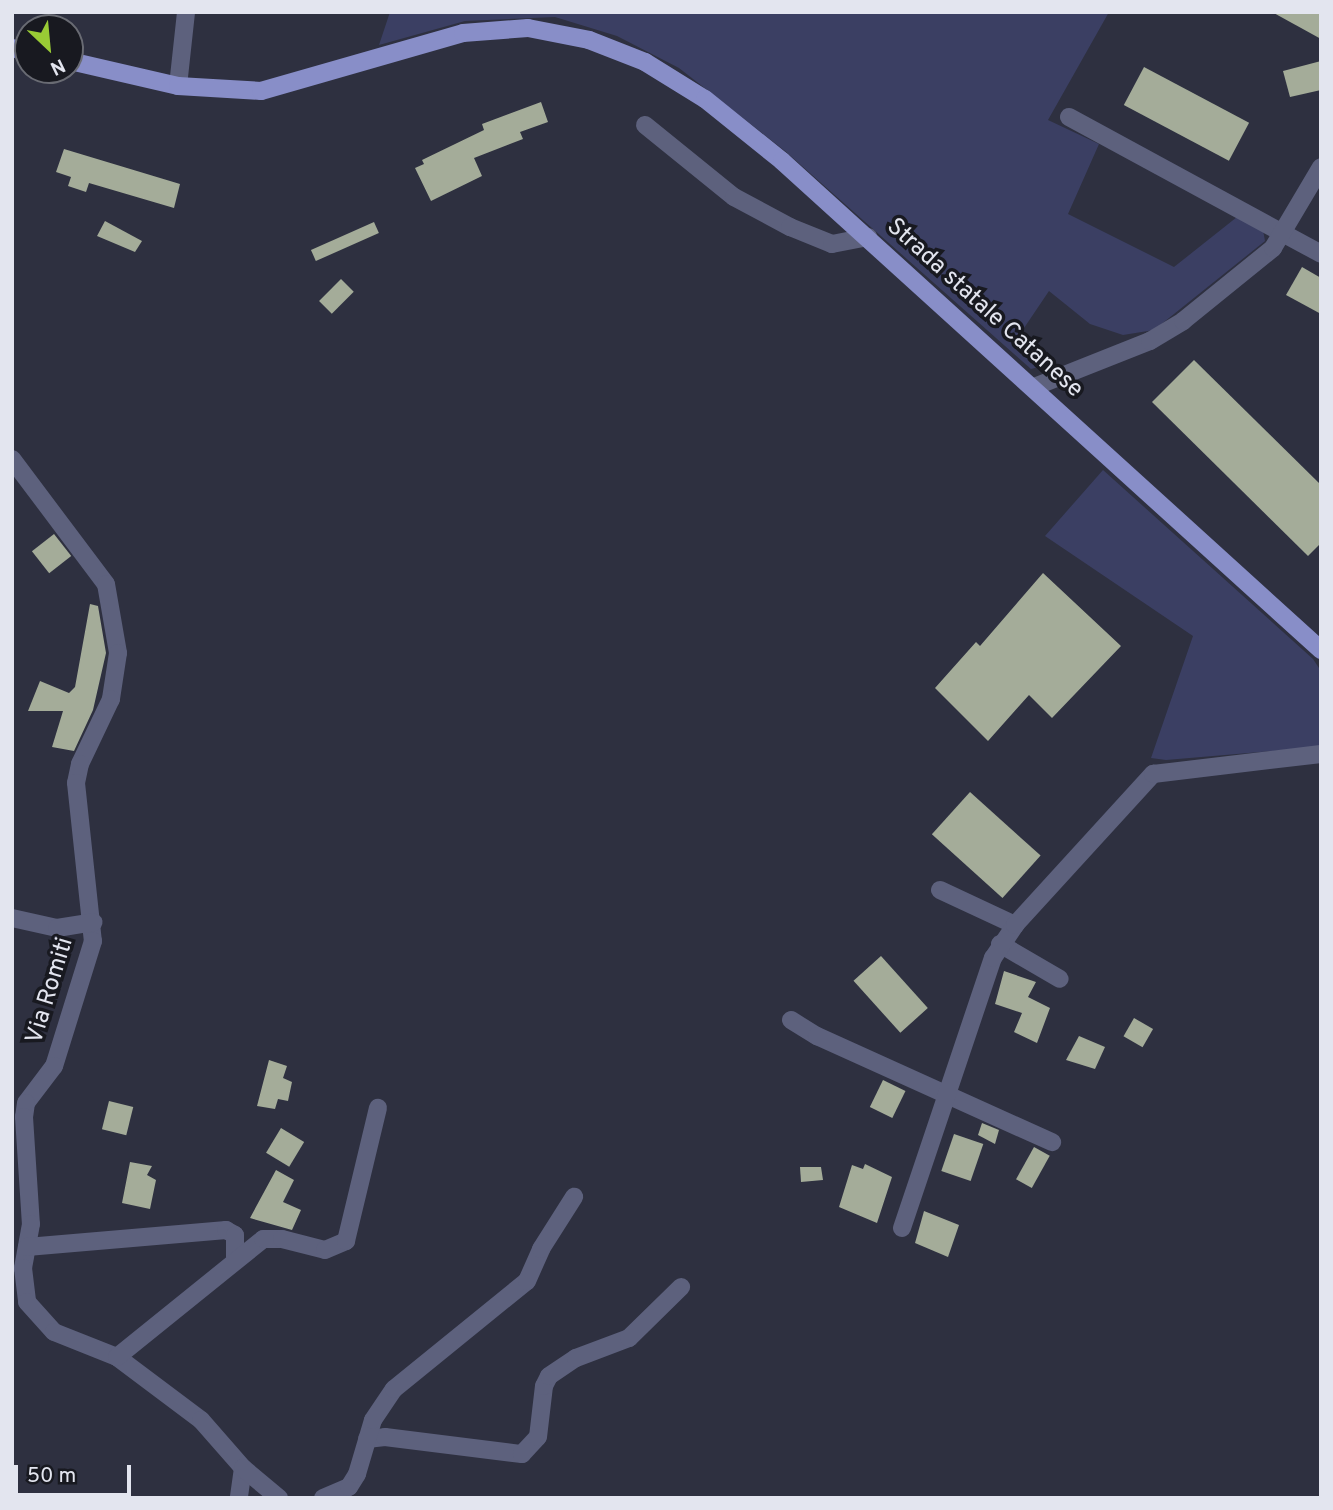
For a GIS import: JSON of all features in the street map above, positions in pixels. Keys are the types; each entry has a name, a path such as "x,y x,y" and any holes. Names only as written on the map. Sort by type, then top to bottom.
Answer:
{"main road":[{"name":"Strada statale Catanese","path":"84,64 178,86 230,92 287,87 430,41 498,28 528,28 589,40 645,62 705,99 868,237 1321,650"}],"street":[{"path":"178,86 186,12"},
{"path":"1069,117 1321,254"},
{"path":"645,125 734,197 790,227 832,244 868,237"},
{"path":"1034,387 1150,341 1183,321 1252,268 1283,233 1321,167"},
{"name":"Via Romiti","path":"12,459 106,584 118,653 111,699 80,764 76,783 94,922 93,941 54,1066 26,1103 25,1192 31,1224 23,1268 27,1302 41,1322 75,1342 117,1357 201,1420 243,1468 279,1498"},
{"path":"902,1228 1000,944 1015,925 1153,774 1321,754"},
{"path":"940,890 1015,925"},
{"path":"12,918 57,928 94,922"},
{"path":"1000,944 1060,979"},
{"path":"791,1020 817,1036 1052,1142"},
{"path":"117,1357 235,1257 270,1237 326,1250 346,1241 378,1108"},
{"path":"323,1498 349,1487 373,1420 394,1389 527,1281 541,1249 574,1197"},
{"path":"27,1247 226,1230 236,1235 235,1257"},
{"path":"367,1439 385,1437 522,1454 538,1437 544,1386 550,1376 576,1359 629,1338 681,1287"},
{"path":"239,1498 243,1468"}],"shaded area":[{"path":"390,12 1109,12 1048,120 1099,144 1068,214 1174,267 1237,217 1263,230 1265,241 1154,330 1123,335 1090,324 1049,291 1022,331 1046,365 1031,369 785,151 679,68 617,36 555,17 465,21 379,45"},
{"path":"1103,470 1313,659 1321,671 1321,747 1166,760 1151,758 1193,636 1045,536"}],"building":[{"path":"1272,12 1321,12 1321,39"},
{"path":"1321,61 1321,90 1290,97 1283,71"},
{"path":"1144,67 1249,123 1229,161 1124,105"},
{"path":"541,102 548,122 520,132 523,139 474,158 482,176 431,201 415,168 424,164 422,160 484,130 482,124"},
{"path":"64,149 180,184 174,208 89,183 86,192 68,186 71,177 56,172"},
{"path":"105,221 142,241 135,252 97,236"},
{"path":"374,222 379,233 316,261 311,250"},
{"path":"1302,267 1321,278 1321,314 1286,295"},
{"path":"341,279 354,292 332,314 319,301"},
{"path":"1194,360 1321,485 1321,543 1308,556 1152,402"},
{"path":"54,534 71,556 49,573 32,551"},
{"path":"1043,573 1121,646 1052,718 1029,695 988,741 935,688 976,642 980,646"},
{"path":"90,604 98,606 106,653 93,710 74,751 52,747 63,711 28,711 40,681 69,693 75,687"},
{"path":"970,792 1041,856 1002,898 932,834"},
{"path":"881,956 928,1008 900,1033 854,981"},
{"path":"1004,971 1036,982 1028,997 1050,1008 1037,1043 1014,1032 1022,1013 995,1004"},
{"path":"1134,1018 1153,1029 1143,1047 1124,1036"},
{"path":"1079,1036 1105,1047 1095,1069 1066,1060"},
{"path":"269,1060 287,1066 283,1078 292,1082 288,1101 278,1099 275,1109 257,1106"},
{"path":"883,1080 905,1091 892,1118 870,1107"},
{"path":"109,1101 133,1107 126,1135 102,1129"},
{"path":"982,1123 999,1130 995,1144 978,1135"},
{"path":"281,1128 304,1142 289,1167 266,1153"},
{"path":"954,1134 983,1144 971,1181 941,1171"},
{"path":"1034,1147 1050,1156 1032,1188 1016,1179"},
{"path":"130,1162 152,1166 147,1175 156,1180 150,1209 122,1203"},
{"path":"865,1164 892,1177 877,1223 839,1207 852,1165 863,1169"},
{"path":"800,1167 821,1167 823,1180 801,1182"},
{"path":"276,1170 294,1180 283,1202 301,1210 292,1230 250,1218"},
{"path":"924,1211 959,1225 948,1257 915,1243"}]}
